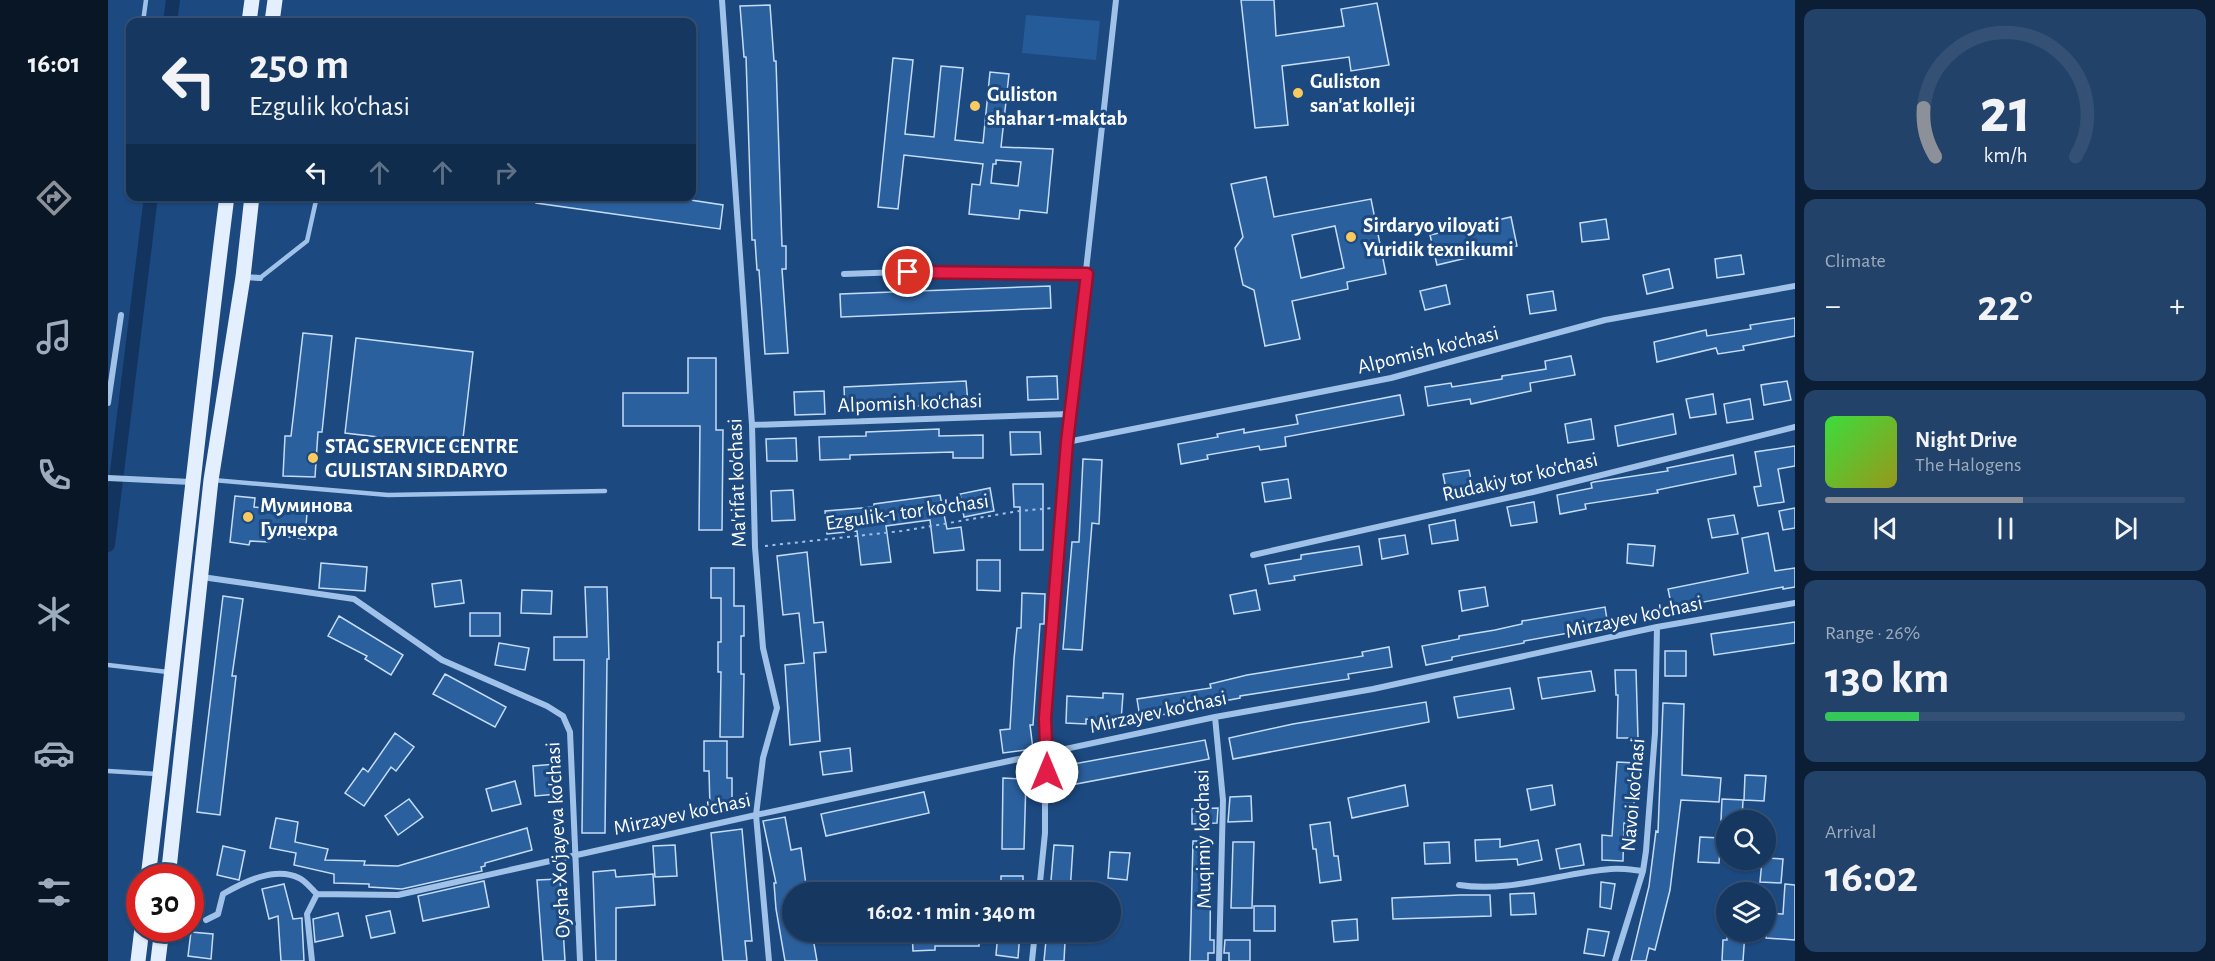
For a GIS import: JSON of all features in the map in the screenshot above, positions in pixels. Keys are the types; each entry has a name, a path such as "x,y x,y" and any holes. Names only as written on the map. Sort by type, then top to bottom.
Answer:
{"main road":[{"path":"250,18 252,0"},
{"path":"273,18 275,0"},
{"path":"150,864 191,482 226,201"},
{"path":"170,864 202,577 210,480 243,277 251,201"},
{"path":"138,961 140,942"},
{"path":"158,961 160,942"}],"street":[{"name":"Ma'rifat ko'chasi","path":"722,0 752,424 755,547 763,648 777,708 763,758 756,815 769,961"},
{"path":"1040,882 1045,833 1047,752 1045,718 1067,442 1116,0"},
{"path":"844,274 930,271 1087,274"},
{"path":"243,277 260,278"},
{"name":"Alpomish ko'chasi","path":"1067,442 1391,378 1605,320 1795,286"},
{"path":"108,404 120,315"},
{"name":"Alpomish ko'chasi","path":"752,424 1070,414"},
{"name":"Rudakiy tor ko'chasi","path":"1253,555 1533,492 1795,427"},
{"path":"108,478 191,482"},
{"name":"Oysha Xo'jayeva ko'chasi","path":"202,577 354,598 442,660 547,706 563,716 570,732 580,961"},
{"name":"Mirzayev ko'chasi","path":"317,894 398,895 1047,752 1215,717 1373,689 1657,627 1795,603"},
{"name":"Navoi ko'chasi","path":"1615,961 1643,871 1655,733 1657,627"},
{"name":"Muqimiy ko'chasi","path":"1215,717 1223,800 1219,961"},
{"path":"1459,885 1475,887 1552,880 1611,869 1643,871"},
{"path":"206,920 218,914 223,894 248,880 279,875 300,878 317,894 307,914 312,961"},
{"path":"1032,961 1034,942"}],"lane":[{"path":"144,18 146,0"},
{"path":"260,278 307,241 316,201"},
{"path":"210,480 388,495 606,491"},
{"path":"108,665 172,672"},
{"path":"108,771 160,775"}],"path":[{"name":"Ezgulik-1 tor ko'chasi","path":"755,547 902,531 1019,511 1062,508"}],"shaded area":[{"path":"1026,15 1100,21 1096,60 1022,53"}],"building":[{"path":"1241,0 1274,0 1276,36 1344,26 1341,9 1377,3 1389,65 1351,71 1349,57 1282,66 1288,125 1255,128"},
{"path":"770,5 774,61 776,61 782,246 786,246 786,269 782,269 788,353 765,354 759,270 757,270 755,240 752,240 746,57 744,57 740,6"},
{"path":"893,58 913,60 905,134 934,137 941,66 963,68 955,140 983,143 990,72 1009,74 1001,147 1053,149 1047,213 1020,210 1019,219 969,214 972,184 980,185 983,164 904,155 898,209 878,207","holes":["996,160 1021,162 1018,186 991,183 993,164 996,164"]},
{"path":"1266,177 1274,217 1371,199 1386,274 1347,282 1348,289 1292,301 1300,339 1265,346 1254,290 1243,285 1235,248 1243,237 1231,184","holes":["1335,226 1344,268 1301,278 1292,235"]},
{"path":"536,201 696,201 723,205 720,229 536,203"},
{"path":"1511,217 1517,246 1437,265 1430,235"},
{"path":"1606,219 1609,239 1582,242 1580,223"},
{"path":"1741,255 1744,274 1717,278 1715,259"},
{"path":"1669,269 1673,288 1647,294 1643,275"},
{"path":"1446,285 1450,304 1425,310 1420,291"},
{"path":"1050,286 1051,308 841,317 840,294"},
{"path":"1553,291 1556,310 1530,314 1527,295"},
{"path":"1795,318 1795,336 1743,346 1744,350 1718,354 1716,348 1657,362 1654,342 1706,330 1707,336 1751,329 1750,325"},
{"path":"303,333 332,336 322,432 318,432 315,477 283,476 285,436 291,436"},
{"path":"356,338 473,352 462,447 345,433"},
{"path":"1571,356 1575,375 1530,383 1531,391 1471,404 1470,399 1428,406 1425,387 1451,383 1452,387 1502,379 1502,376 1546,369 1545,361"},
{"path":"688,358 716,358 716,430 723,430 722,530 699,530 700,426 623,426 623,393 688,393"},
{"path":"1057,376 1058,399 1028,400 1027,377"},
{"path":"966,381 968,403 845,410 844,387"},
{"path":"1787,381 1791,400 1764,405 1761,385"},
{"path":"824,391 825,414 795,415 794,392"},
{"path":"1713,394 1716,414 1690,418 1686,399"},
{"path":"1400,395 1404,415 1285,437 1286,446 1260,450 1259,446 1207,455 1208,459 1181,464 1178,444 1218,437 1217,434 1244,429 1244,433 1298,424 1296,415"},
{"path":"1750,399 1753,419 1727,423 1724,404"},
{"path":"1673,414 1676,434 1618,446 1615,426"},
{"path":"1591,419 1594,439 1568,443 1565,424"},
{"path":"939,429 939,436 983,435 983,458 953,458 953,452 850,455 850,459 820,460 819,437 866,436 866,432"},
{"path":"1010,432 1040,432 1041,454 1011,455"},
{"path":"796,438 797,461 767,461 766,439"},
{"path":"1795,446 1795,466 1778,469 1784,502 1758,506 1754,487 1761,486 1755,452"},
{"path":"1733,455 1736,474 1657,490 1658,493 1585,504 1586,509 1560,514 1557,495 1592,488 1591,483 1668,471 1667,468"},
{"path":"1083,459 1102,460 1099,524 1092,523 1082,650 1063,649 1072,542 1079,542"},
{"path":"1469,470 1473,489 1447,494 1443,474"},
{"path":"1288,479 1291,498 1265,502 1262,483"},
{"path":"1013,484 1043,484 1043,550 1020,550 1020,507 1014,507"},
{"path":"990,488 994,511 964,517 960,494"},
{"path":"793,490 795,520 772,521 771,491"},
{"path":"940,495 947,529 961,527 964,550 934,553 930,520 886,526 891,562 861,565 857,531 827,534 825,511 874,507 874,504"},
{"path":"235,496 255,498 254,507 307,513 305,539 269,535 269,542 250,541 249,545 230,542"},
{"path":"1534,502 1537,522 1511,526 1507,507"},
{"path":"1795,508 1795,528 1783,530 1779,511"},
{"path":"1734,515 1738,534 1712,538 1708,519"},
{"path":"1455,520 1458,540 1432,544 1429,525"},
{"path":"1768,533 1775,571 1795,568 1795,587 1783,589 1783,587 1672,608 1668,589 1748,573 1742,538"},
{"path":"1405,535 1408,554 1382,559 1379,539"},
{"path":"1628,544 1655,546 1653,566 1627,563"},
{"path":"1359,546 1362,565 1294,576 1295,580 1269,584 1265,565 1301,559 1301,555"},
{"path":"807,552 814,623 823,622 826,652 814,653 820,741 790,745 785,665 804,663 799,613 783,615 777,556"},
{"path":"977,560 1000,560 1000,591 977,590"},
{"path":"321,563 367,567 365,591 319,588"},
{"path":"711,568 734,568 734,606 744,606 744,636 741,636 741,674 744,674 743,737 720,737 721,672 718,672 718,642 721,642 721,598 711,598"},
{"path":"461,580 464,603 435,607 432,584"},
{"path":"585,587 607,587 609,659 607,659 605,833 582,833 584,660 554,660 554,637 587,637"},
{"path":"1485,587 1488,606 1462,611 1459,591"},
{"path":"522,590 552,591 551,614 521,613"},
{"path":"1256,590 1260,610 1234,614 1230,595"},
{"path":"1022,593 1045,594 1044,624 1040,624 1033,725 1030,725 1033,749 1003,753 1000,730 1010,729 1014,659 1017,628 1021,628"},
{"path":"223,596 243,599 232,676 236,676 220,815 197,812"},
{"path":"1605,607 1608,626 1524,641 1524,643 1452,657 1452,660 1426,665 1422,646 1459,639 1459,636 1522,624 1522,621"},
{"path":"470,613 500,613 500,636 470,636"},
{"path":"339,616 403,655 391,675 365,659 367,656 328,636"},
{"path":"1795,622 1795,643 1714,655 1711,634"},
{"path":"499,643 529,648 525,670 495,665"},
{"path":"1389,647 1392,667 1348,674 1349,679 1240,696 1240,698 1201,705 1202,709 1140,718 1137,699 1211,688 1210,684 1247,675 1363,656 1362,652"},
{"path":"1665,651 1686,651 1686,676 1665,676"},
{"path":"1615,670 1636,670 1638,738 1617,738 1618,695 1616,695"},
{"path":"1591,671 1595,691 1542,699 1538,678"},
{"path":"445,674 506,707 495,727 433,694"},
{"path":"1510,688 1514,709 1458,718 1454,697"},
{"path":"1103,693 1123,694 1121,721 1086,719 1086,724 1066,723 1067,696 1103,698"},
{"path":"1426,702 1429,722 1233,759 1229,738 1293,724"},
{"path":"1663,703 1684,704 1682,775 1721,778 1719,802 1681,800 1670,890 1655,950 1649,948 1646,961 1631,961 1649,886 1656,831 1658,832"},
{"path":"395,733 414,747 396,771 391,767 364,806 345,793 363,768 368,772"},
{"path":"1205,740 1209,759 1060,787 1057,767"},
{"path":"704,741 727,741 727,778 732,778 732,808 710,808 709,771 704,771"},
{"path":"850,748 852,771 823,775 820,752"},
{"path":"1617,762 1636,763 1633,823 1624,823 1623,861 1602,860 1602,835 1612,836"},
{"path":"556,764 558,794 535,796 533,766"},
{"path":"1745,775 1766,776 1764,801 1744,800"},
{"path":"1003,778 1026,779 1024,849 1002,849"},
{"path":"515,781 521,804 492,811 486,789"},
{"path":"1405,785 1408,806 1352,818 1348,798"},
{"path":"1552,785 1555,805 1531,810 1527,789"},
{"path":"924,792 929,813 826,836 821,814"},
{"path":"1251,796 1252,821 1228,822 1230,797"},
{"path":"409,799 423,817 398,835 385,816"},
{"path":"1722,799 1743,800 1742,810 1721,810"},
{"path":"1218,808 1217,823 1192,824 1192,809"},
{"path":"785,817 791,850 801,848 806,882 782,882 782,942 814,942 817,961 785,961 776,909 774,883 776,883 763,821"},
{"path":"276,818 298,822 295,842 328,849 325,860 365,861 364,865 398,866 527,828 532,850 485,863 485,866 481,867 482,871 402,889 369,887 369,884 334,883 334,874 294,865 296,853 270,848"},
{"path":"1330,822 1334,856 1338,856 1341,880 1320,883 1316,849 1313,849 1310,825"},
{"path":"742,829 752,941 745,941 747,961 723,961 711,833"},
{"path":"1700,837 1716,838 1716,863 1698,862"},
{"path":"1500,839 1500,847 1538,840 1542,860 1518,865 1517,859 1476,861 1475,840"},
{"path":"1193,841 1211,841 1210,940 1214,940 1214,953 1208,953 1208,961 1190,961"},
{"path":"1233,842 1254,842 1252,908 1231,908"},
{"path":"1449,842 1450,863 1425,864 1424,843"},
{"path":"1580,844 1584,865 1560,869 1556,849"},
{"path":"675,845 677,876 655,877 653,846"},
{"path":"1054,845 1073,846 1071,882 1051,882"},
{"path":"223,846 245,851 239,880 217,875"},
{"path":"1110,852 1130,853 1127,880 1108,878"},
{"path":"1776,859 1783,859 1781,883 1760,882 1761,870 1776,870"},
{"path":"615,870 616,877 653,874 655,905 616,908 616,961 596,961 593,872"},
{"path":"1001,876 1023,876 1023,882 1001,882"},
{"path":"560,879 565,961 543,961 537,880"},
{"path":"484,881 489,907 423,921 418,896"},
{"path":"1601,882 1615,884 1611,909 1600,907"},
{"path":"284,884 293,919 302,918 304,961 281,961 278,916 269,919 262,889"},
{"path":"1785,884 1795,885 1795,940 1776,939 1776,914 1783,914"},
{"path":"1534,893 1536,914 1511,915 1510,894"},
{"path":"1490,895 1491,916 1393,919 1392,898"},
{"path":"1254,906 1275,906 1275,931 1254,931"},
{"path":"390,911 395,933 371,938 366,916"},
{"path":"338,913 343,936 315,942 313,919"},
{"path":"1357,919 1358,940 1334,942 1332,921"},
{"path":"1588,929 1609,932 1604,956 1584,953"},
{"path":"204,933 213,934 211,959 188,956 190,942 204,942"},
{"path":"1225,940 1250,940 1250,961 1229,961 1229,953 1224,953"},
{"path":"913,942 979,942 979,946 935,946 935,950 913,951"},
{"path":"997,942 1019,942 1018,958 996,955"},
{"path":"1046,942 1065,942 1064,961 1044,961"},
{"path":"1723,942 1744,942 1743,961 1722,961"}],"waterway":[{"path":"171,18 173,0"},
{"path":"108,545 150,201"}],"place":[{"name":"Guliston san'at kolleji","path":"1298,93"},
{"name":"Guliston shahar 1-maktab","path":"975,106"},
{"name":"Sirdaryo viloyati Yuridik texnikumi","path":"1351,237"},
{"name":"STAG SERVICE CENTRE GULISTAN SIRDARYO","path":"313,458"},
{"name":"Муминова Гулчехра","path":"248,517"}],"route":[{"path":"908,272 1087,274 1067,442 1045,718 1047,772"}]}
